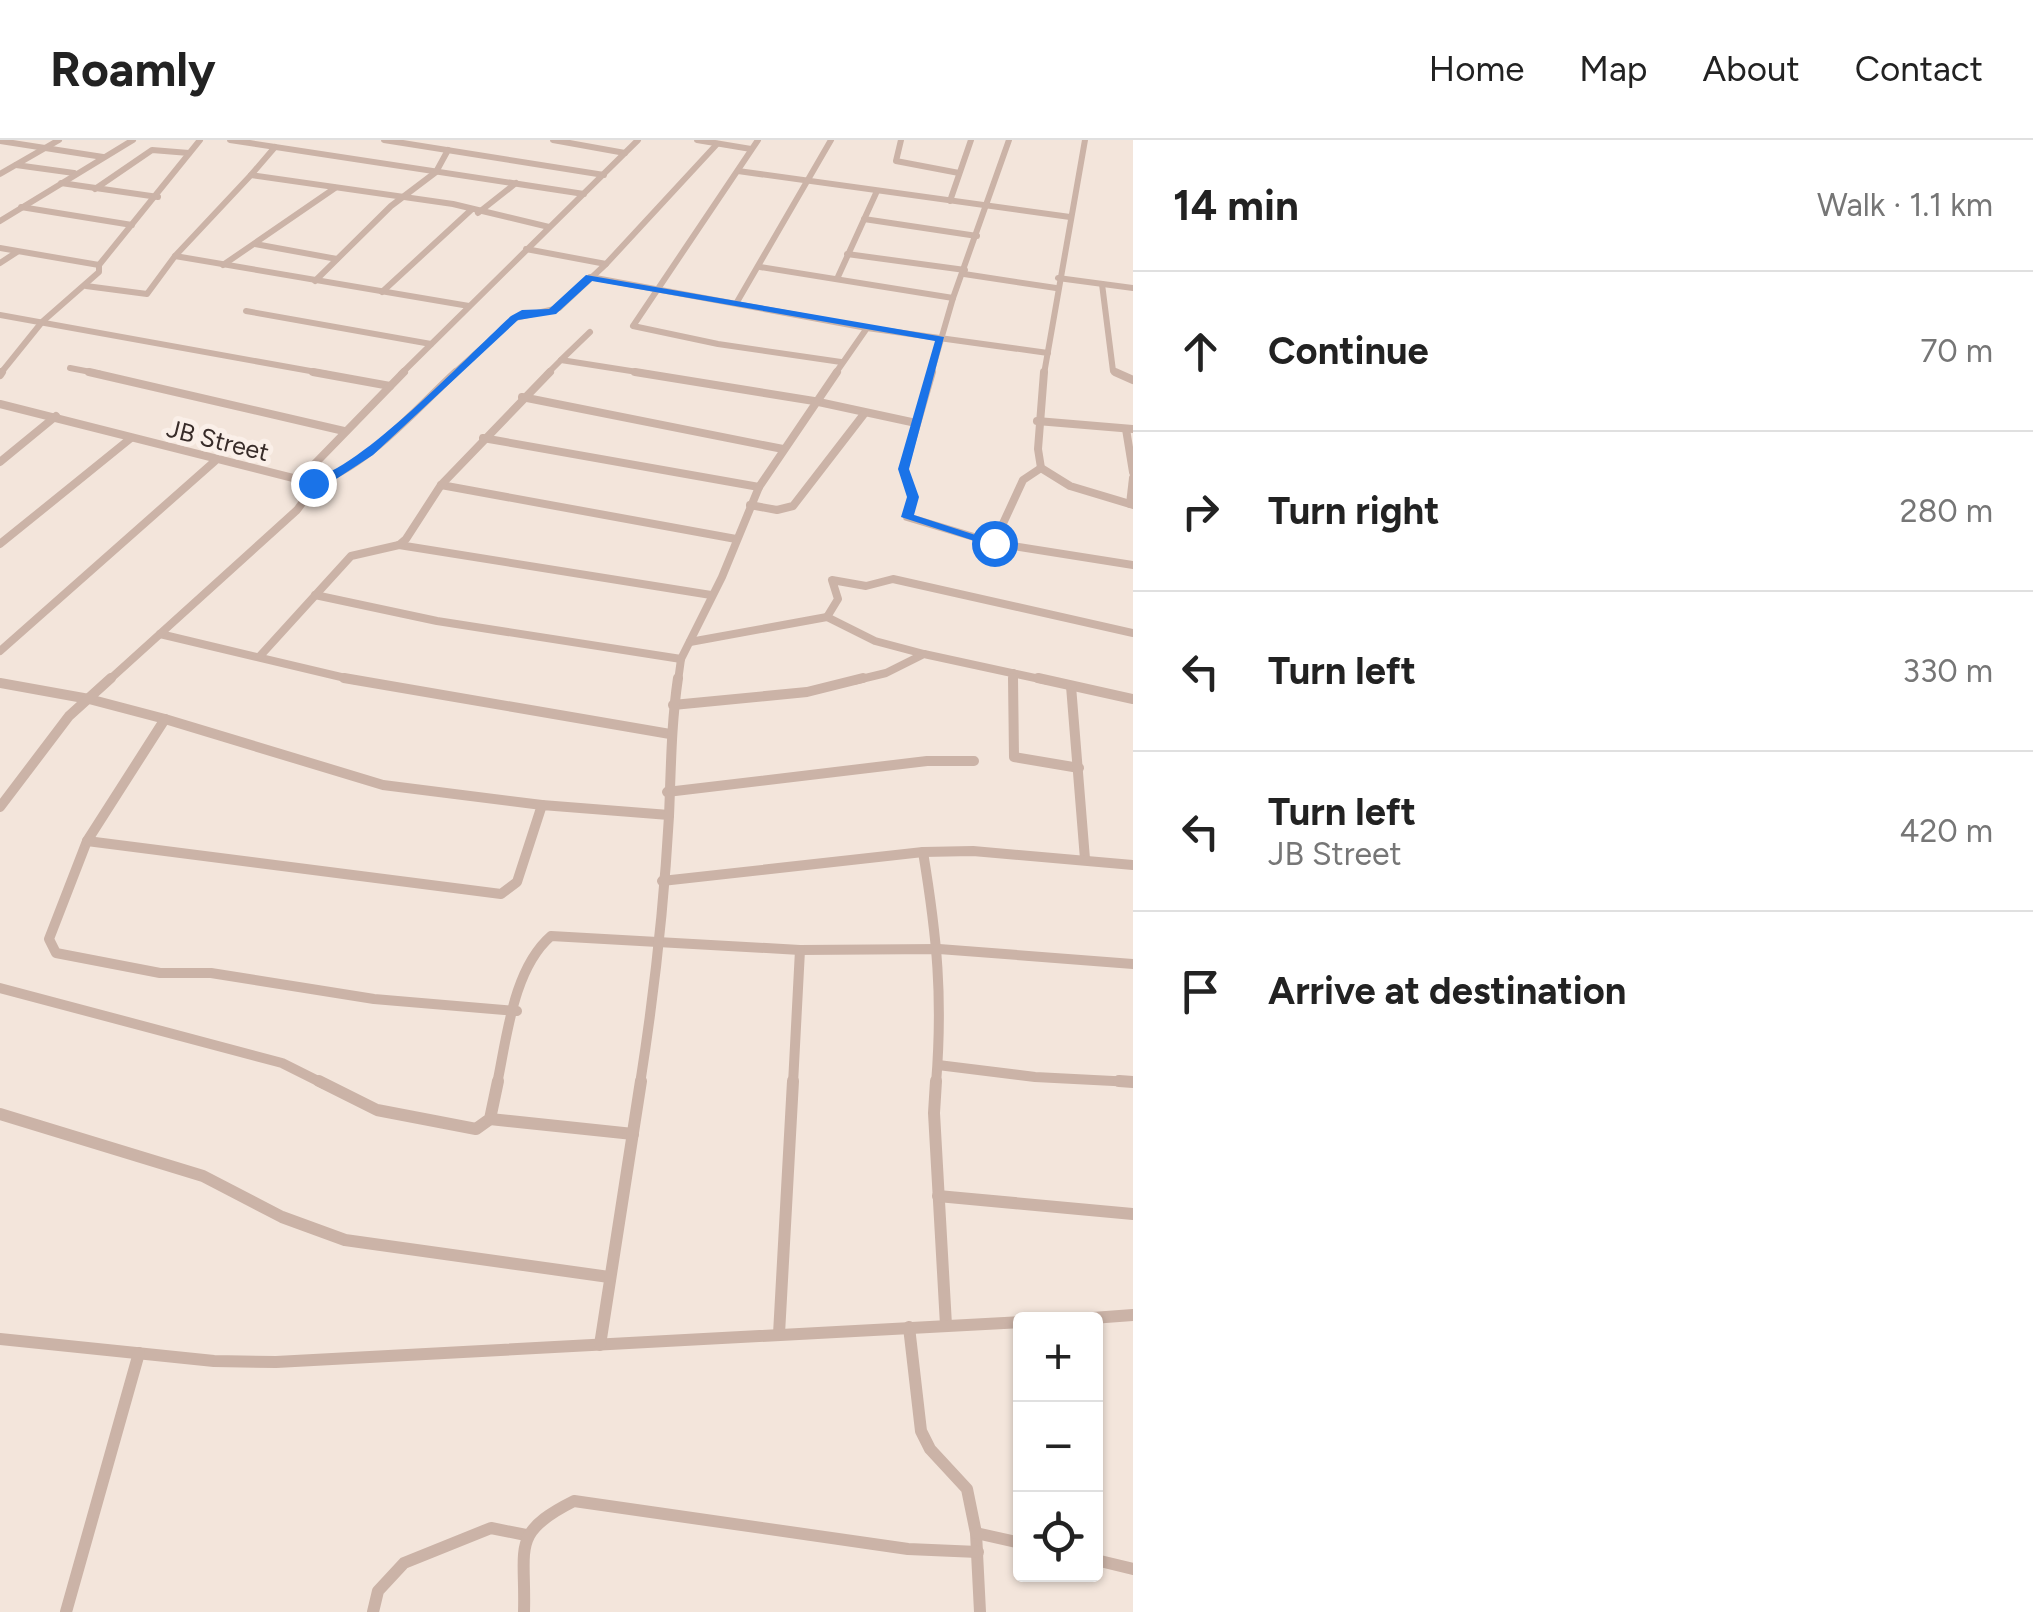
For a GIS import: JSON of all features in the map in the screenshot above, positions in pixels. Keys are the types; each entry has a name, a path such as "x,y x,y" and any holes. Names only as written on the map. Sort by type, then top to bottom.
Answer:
{"street":[{"path":"0,174 58,140"},
{"path":"0,221 131,140"},
{"path":"0,375 42,322 99,272 99,265 158,197 200,140"},
{"path":"230,140 584,194"},
{"path":"387,140 604,175"},
{"path":"553,140 625,153"},
{"path":"0,807 60,727 297,510 308,495 299,480 344,431 638,140"},
{"path":"697,140 751,149"},
{"path":"758,140 633,326 842,362"},
{"path":"736,302 760,266 803,180 831,140"},
{"path":"902,140 896,161 959,173"},
{"path":"950,201 971,140"},
{"path":"1009,140 953,298 916,424 904,469 913,497 907,517 994,543 1133,566"},
{"path":"1038,421 1129,429 1132,504 1064,483 1041,468 1036,457 1038,421 1056,288 1084,140"},
{"path":"0,141 103,156"},
{"name":"JB Street","path":"0,404 215,461 299,480 326,480 369,452 515,318 552,312 606,264 718,144"},
{"path":"86,286 141,296 275,147"},
{"path":"95,189 152,150 188,153"},
{"path":"315,282 404,197 436,172 448,150"},
{"path":"15,165 74,174"},
{"path":"738,171 1070,218"},
{"path":"251,175 404,197 549,226"},
{"path":"60,183 158,197"},
{"path":"382,292 474,212 516,183"},
{"path":"223,265 336,187"},
{"path":"836,279 877,191"},
{"path":"20,207 132,225"},
{"path":"864,219 977,236"},
{"path":"254,244 337,259"},
{"path":"0,248 99,265"},
{"path":"526,249 606,264"},
{"path":"0,264 18,251"},
{"path":"848,254 1056,288"},
{"path":"174,256 469,306"},
{"path":"760,266 953,298"},
{"path":"590,278 867,328 1048,353"},
{"path":"1058,278 1133,288"},
{"path":"1102,284 1113,371 1133,380"},
{"path":"246,311 431,344"},
{"path":"0,316 390,386"},
{"path":"600,1345 659,943 669,815 670,734 682,659 759,487 867,328"},
{"path":"399,545 441,485 590,332"},
{"path":"561,360 814,402 916,424"},
{"path":"70,368 344,431"},
{"path":"522,398 783,449"},
{"path":"750,505 777,510 793,506 864,414"},
{"path":"0,462 56,416"},
{"path":"0,544 130,438"},
{"path":"484,438 759,487"},
{"path":"0,650 215,461"},
{"path":"994,543 1023,480 1041,468"},
{"path":"441,485 736,539"},
{"path":"260,656 351,556 399,545 711,595"},
{"path":"827,617 838,599 832,580 866,586 893,579 1133,633"},
{"path":"315,595 437,621 682,659"},
{"path":"690,642 827,617 875,641 1133,699"},
{"path":"160,634 341,678 670,734"},
{"path":"673,705 807,692 886,673 924,654"},
{"path":"1014,673 1014,756 1078,768"},
{"path":"0,683 89,698 165,718 383,785 542,805 669,815"},
{"path":"1071,686 1086,859"},
{"path":"165,718 88,841 49,938 56,953 160,973 211,974 374,999 516,1011"},
{"path":"667,792 927,760 974,762"},
{"path":"88,841 500,894 517,882 542,805"},
{"path":"662,880 923,852 973,851 1133,866"},
{"path":"923,852 939,949 941,1018 934,1114 946,1325"},
{"path":"0,988 282,1063 376,1110 476,1129 490,1119 526,969 540,940 551,936 800,950 939,949 1133,964"},
{"path":"779,1334 800,950"},
{"path":"938,1065 1035,1077 1133,1082"},
{"path":"0,1114 203,1176 282,1217 345,1240 609,1277"},
{"path":"490,1119 633,1134"},
{"path":"938,1196 1133,1214"},
{"path":"1103,1317 1133,1314"},
{"path":"0,1340 214,1361 276,1362 524,1345 600,1345 1013,1322"},
{"path":"909,1327 921,1431 930,1449 966,1488 976,1533 980,1612"},
{"path":"66,1612 139,1353"},
{"path":"524,1612 526,1535 540,1518 574,1501 908,1549 978,1552"},
{"path":"373,1612 378,1591 404,1563 491,1528 526,1535"},
{"path":"976,1533 1013,1541"},
{"path":"1103,1562 1133,1568"}],"route":[{"path":"313,483 326,480 369,452 515,318 560,308 590,278 941,339 904,469 913,491 907,517 994,543"}]}
